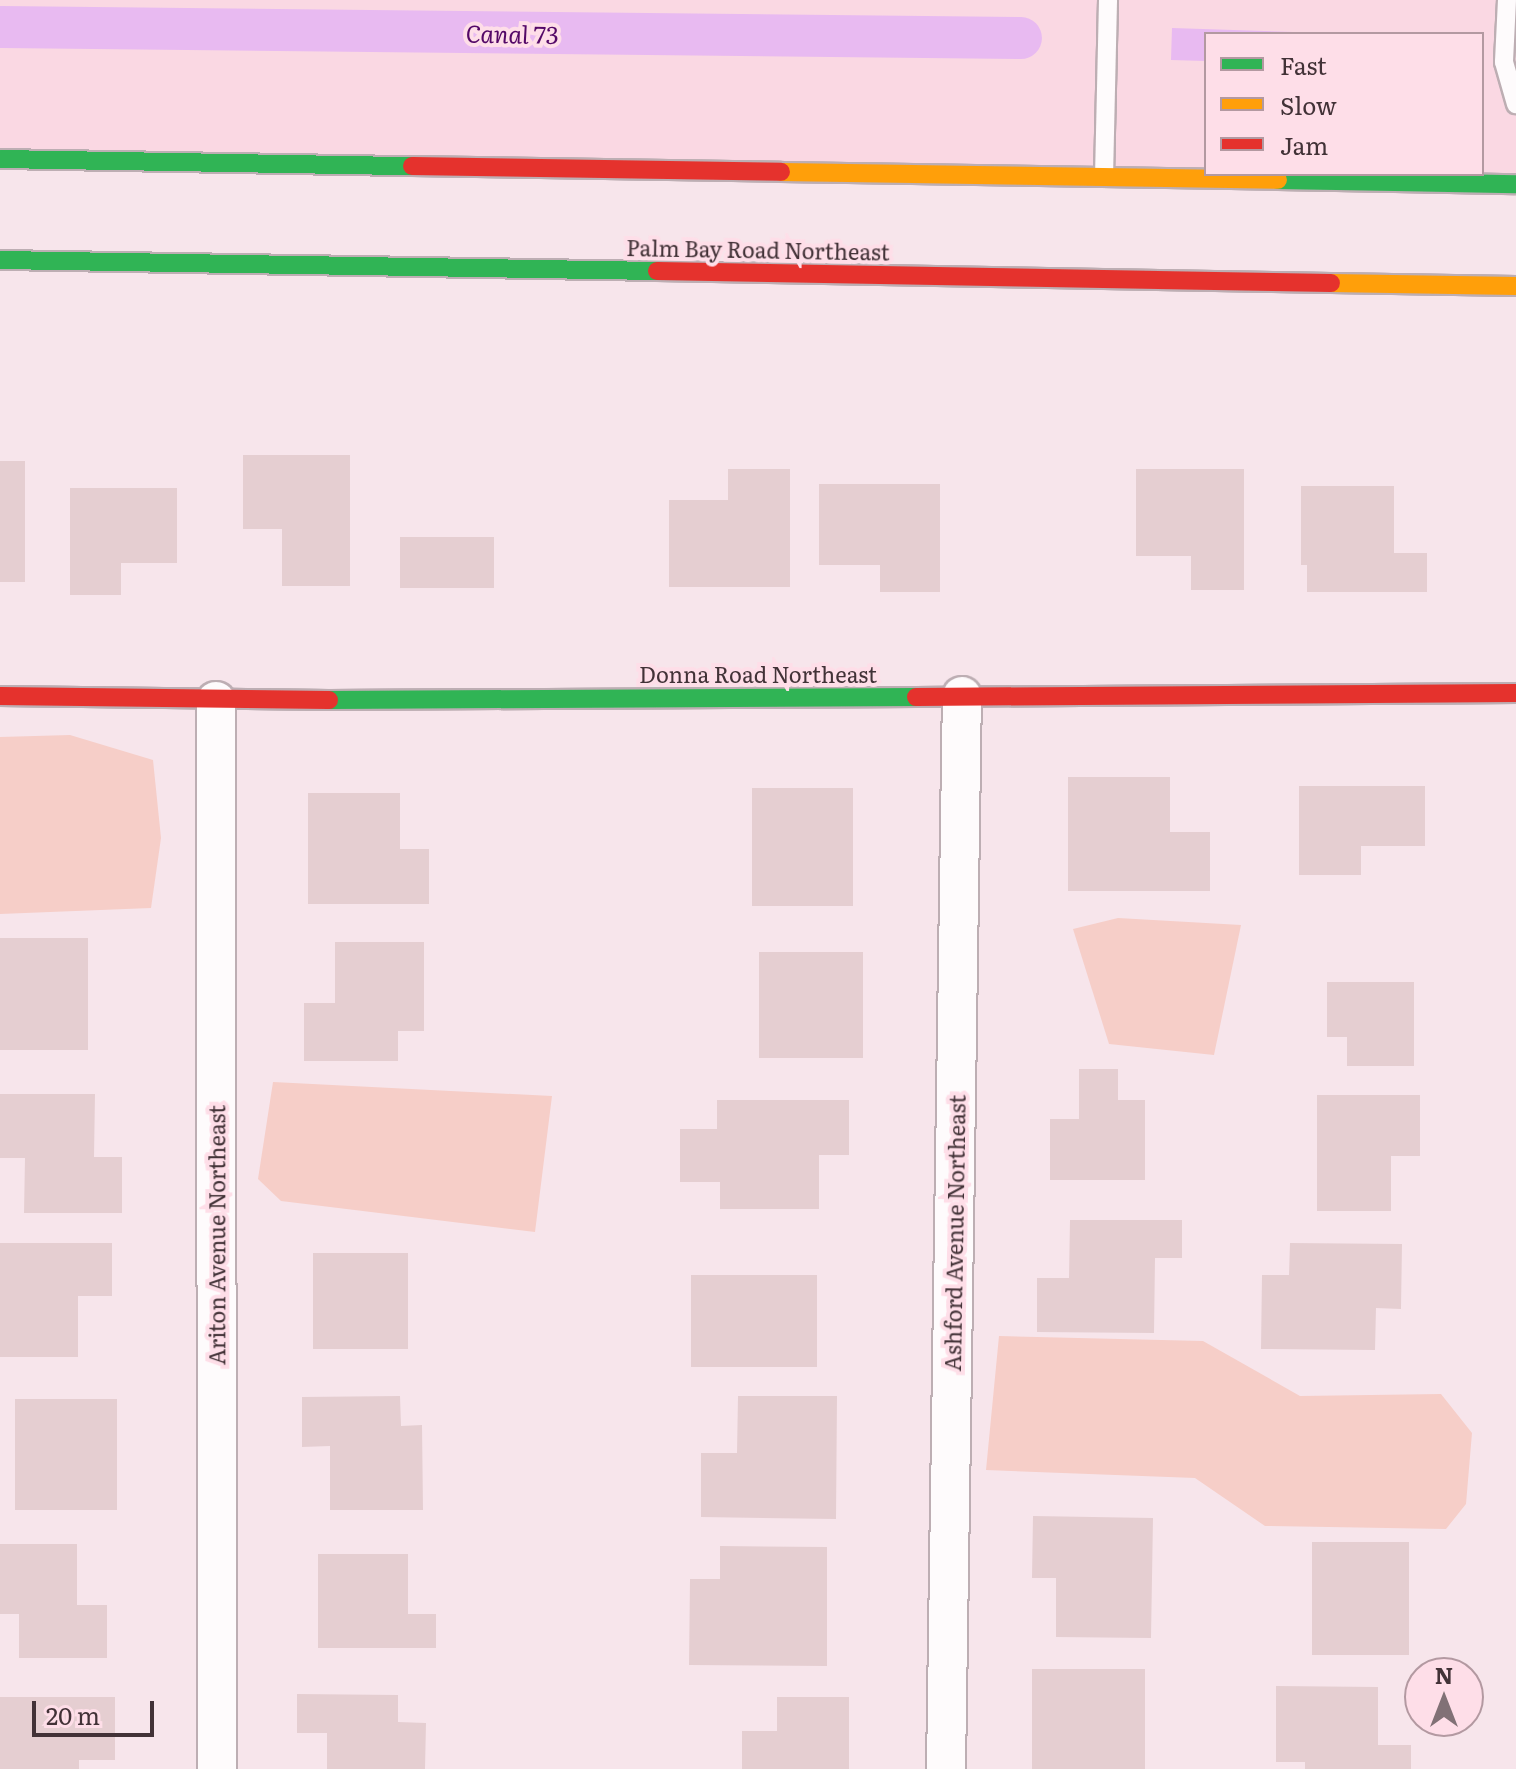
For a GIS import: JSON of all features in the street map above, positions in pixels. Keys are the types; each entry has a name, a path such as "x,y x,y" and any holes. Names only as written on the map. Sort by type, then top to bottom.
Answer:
{"main road":[{"path":"0,159 1516,184"},
{"name":"Palm Bay Road Northeast","path":"0,260 1516,286"},
{"name":"Donna Road Northeast","path":"0,696 216,701 1516,693"}],"street":[{"name":"Ashford Avenue Northeast","path":"946,1769 962,696"},
{"name":"Ariton Avenue Northeast","path":"216,701 217,1769"}],"lane":[{"path":"1104,177 1108,0"},
{"path":"1507,0 1504,62 1516,104"}],"shaded area":[{"path":"0,0 1516,0 1516,184 0,159"},
{"path":"1172,28 1293,32 1204,32 1204,61 1171,60"},
{"path":"70,735 153,760 161,838 151,908 0,914 0,737"},
{"path":"1118,918 1241,925 1214,1055 1109,1044 1073,929"},
{"path":"273,1082 552,1096 535,1232 281,1201 258,1179"},
{"path":"999,1336 1203,1341 1300,1396 1441,1394 1472,1433 1466,1504 1446,1529 1265,1526 1195,1478 986,1470"}],"building":[{"path":"243,455 350,455 350,586 282,586 282,529 243,529"},
{"path":"0,461 25,461 25,582 0,582"},
{"path":"728,469 790,469 790,587 669,587 669,500 728,500"},
{"path":"1136,469 1244,469 1244,590 1191,590 1191,556 1136,556"},
{"path":"819,484 940,484 940,592 880,592 880,565 819,565"},
{"path":"1301,486 1394,486 1394,553 1427,553 1427,592 1307,592 1307,565 1301,565"},
{"path":"70,488 177,488 177,563 121,563 121,595 70,595"},
{"path":"400,537 494,537 494,588 400,588"},
{"path":"1068,777 1170,777 1170,832 1210,832 1210,891 1068,891"},
{"path":"1299,786 1425,786 1425,846 1361,846 1361,875 1299,875"},
{"path":"752,788 853,788 853,906 752,906"},
{"path":"308,793 400,793 400,849 429,849 429,904 308,904"},
{"path":"0,938 88,938 88,1050 0,1050"},
{"path":"335,942 424,942 424,1031 398,1031 398,1061 304,1061 304,1003 335,1003"},
{"path":"759,952 863,952 863,1058 759,1058"},
{"path":"1327,982 1414,982 1414,1066 1347,1066 1347,1037 1327,1037"},
{"path":"1079,1069 1118,1069 1118,1100 1145,1100 1145,1180 1050,1180 1050,1119 1079,1119"},
{"path":"0,1094 95,1094 94,1157 122,1157 122,1213 24,1213 25,1158 0,1158"},
{"path":"1317,1095 1420,1095 1420,1156 1391,1156 1391,1211 1317,1211"},
{"path":"717,1100 849,1100 849,1155 819,1155 819,1209 720,1209 720,1182 680,1182 680,1129 717,1129"},
{"path":"1070,1220 1182,1220 1182,1258 1155,1258 1154,1333 1037,1332 1037,1278 1069,1278"},
{"path":"0,1243 112,1243 112,1296 78,1296 78,1357 0,1357"},
{"path":"1290,1243 1402,1244 1401,1309 1376,1308 1375,1350 1261,1349 1262,1275 1289,1275"},
{"path":"313,1253 408,1253 408,1349 313,1349"},
{"path":"691,1275 817,1275 817,1367 691,1367"},
{"path":"400,1396 401,1426 422,1425 423,1510 330,1510 330,1446 302,1447 302,1397"},
{"path":"738,1396 837,1396 836,1519 701,1517 701,1453 737,1453"},
{"path":"15,1399 117,1399 117,1510 15,1510"},
{"path":"1033,1516 1153,1518 1151,1638 1056,1637 1056,1578 1032,1578"},
{"path":"1312,1542 1409,1542 1409,1655 1312,1655"},
{"path":"0,1544 77,1544 77,1605 107,1605 107,1658 19,1658 19,1614 0,1614"},
{"path":"720,1546 827,1547 827,1666 689,1665 690,1579 720,1579"},
{"path":"318,1554 408,1554 408,1614 436,1614 436,1648 318,1648"},
{"path":"1032,1669 1145,1669 1145,1769 1032,1769"},
{"path":"1276,1686 1378,1687 1378,1745 1411,1745 1411,1769 1305,1769 1305,1762 1276,1762"},
{"path":"297,1694 398,1695 398,1722 426,1723 425,1769 327,1769 327,1733 297,1733"},
{"path":"0,1697 115,1697 115,1760 79,1760 79,1769 0,1769"},
{"path":"777,1697 849,1697 849,1769 742,1769 742,1731 777,1731"}],"waterway":[{"name":"Canal 73","path":"2,27 1021,38"}],"traffic: fast":[{"path":"0,159 412,166"},
{"path":"1278,180 1516,184"},
{"path":"0,260 657,271"},
{"path":"329,700 916,697"}],"traffic: slow":[{"path":"781,172 1278,180"},
{"path":"1331,283 1516,286"}],"traffic: jam":[{"path":"412,166 781,172"},
{"path":"657,271 1331,283"},
{"path":"916,697 1516,693"},
{"path":"0,696 329,700"}]}
